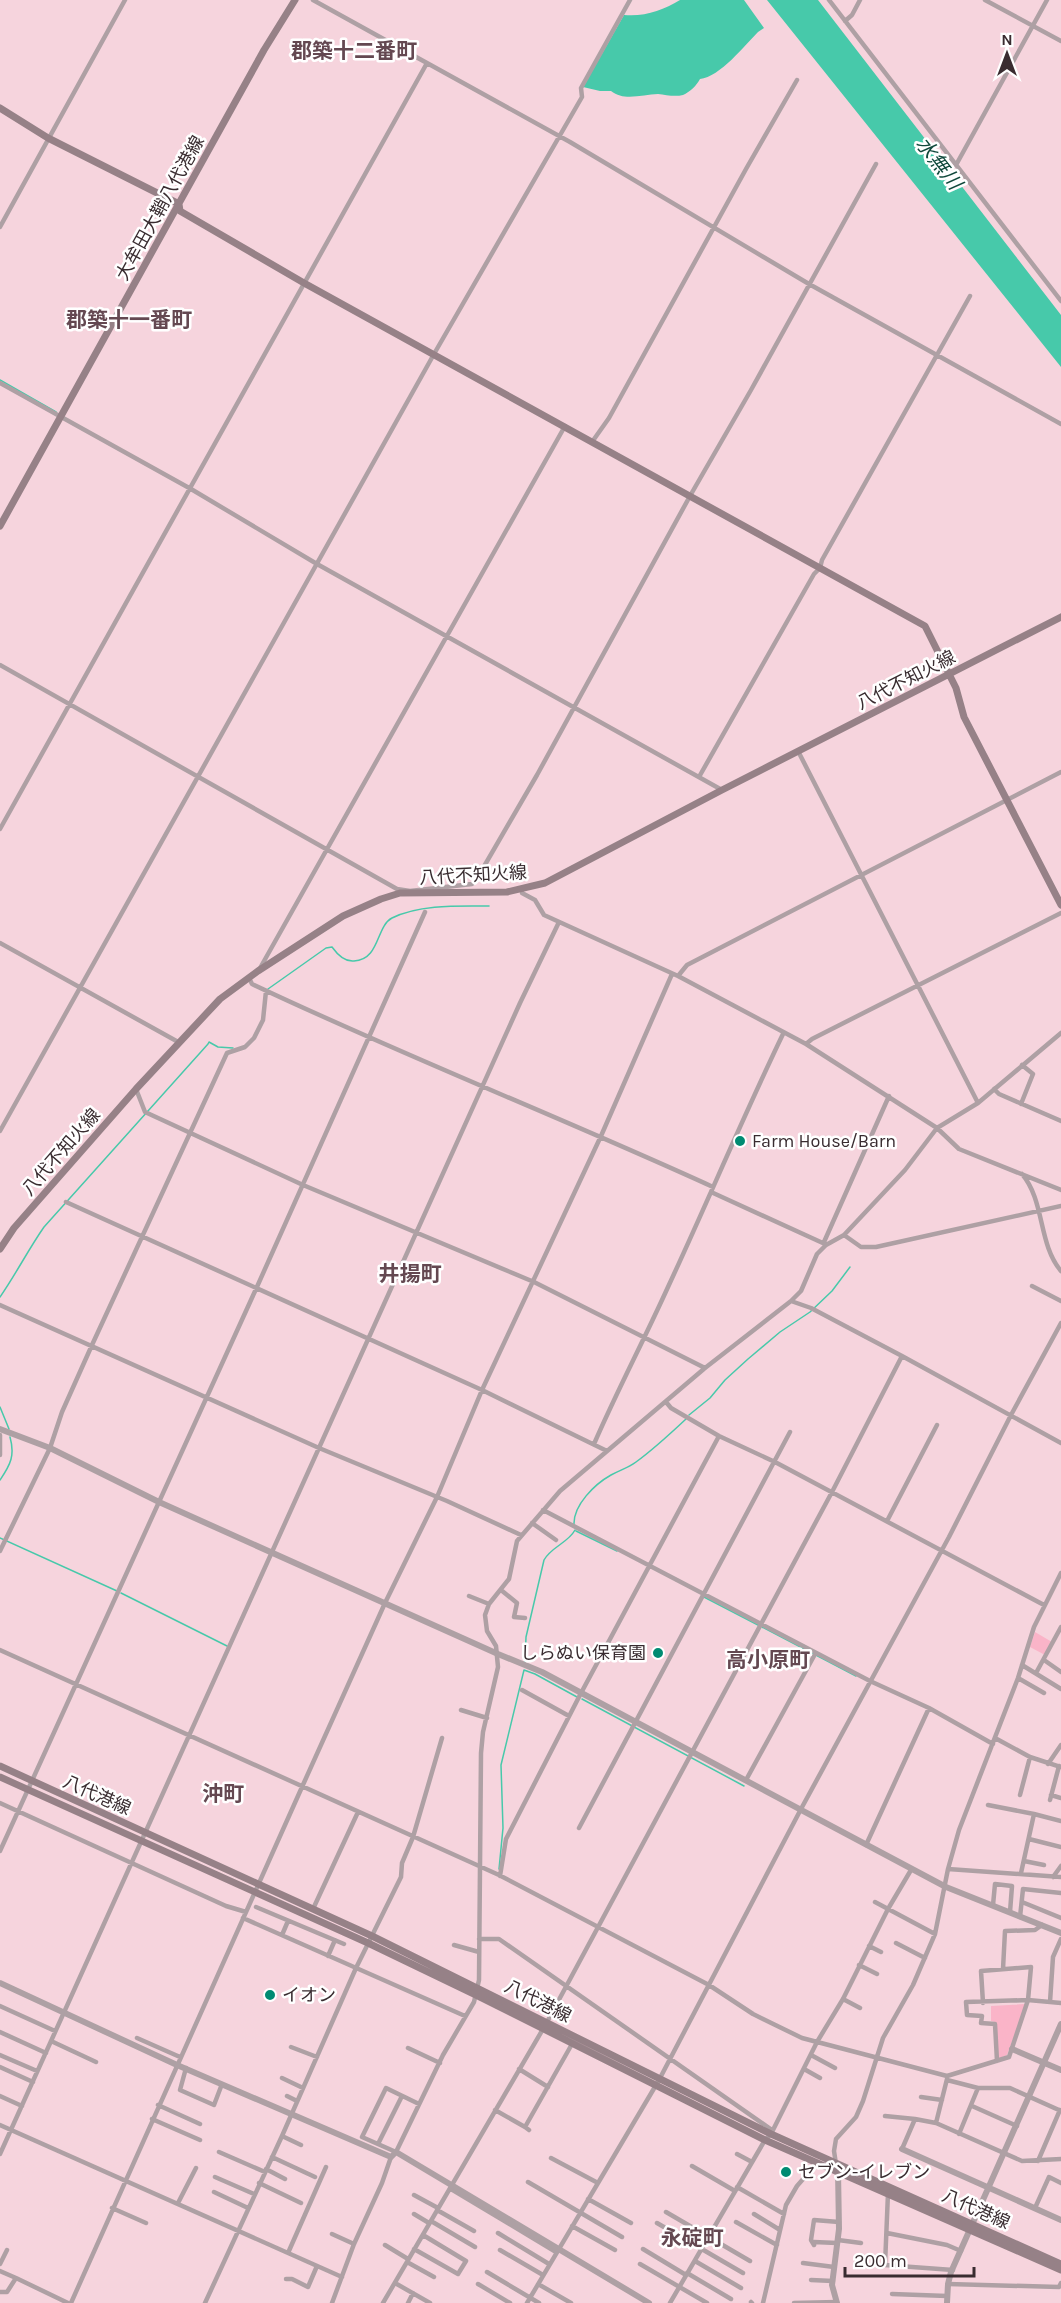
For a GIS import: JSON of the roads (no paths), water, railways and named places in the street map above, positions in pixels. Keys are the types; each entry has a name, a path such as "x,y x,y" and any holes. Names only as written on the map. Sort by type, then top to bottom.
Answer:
{"main road":[{"name":"大牟田大鞘八代港線","path":"0,526 271,38 295,0"},
{"path":"0,108 48,138 179,204 180,211 304,282 925,626 956,688 964,717 1061,904"},
{"name":"八代不知火線","path":"0,1249 14,1228 136,1089 220,999 258,971 343,916 398,891 522,890 558,877 722,790 1061,617"},
{"name":"八代港線","path":"0,1766 143,1836 370,1939 657,2083"},
{"name":"八代港線","path":"0,1777 143,1836"},
{"name":"八代港線","path":"256,1888 313,1909 370,1939"},
{"name":"八代港線","path":"545,2025 573,2044 769,2135 836,2163 1061,2270"},
{"name":"八代港線","path":"769,2135 838,2171 1061,2264"}],"street":[{"path":"0,227 124,0"},
{"path":"313,0 641,183 809,284 1061,424"},
{"path":"0,1131 434,354 582,96 581,88 630,0"},
{"path":"830,0 1061,301"},
{"path":"845,21 852,15 860,0"},
{"path":"985,0 1061,41"},
{"path":"956,165 1047,0"},
{"path":"0,829 427,63"},
{"path":"592,442 609,418 797,80"},
{"path":"0,665 328,848 398,891 472,884 574,707 876,164"},
{"path":"699,777 814,574 820,568 822,560 970,296"},
{"path":"0,383 191,489 317,564 722,790"},
{"path":"258,971 565,426"},
{"path":"798,752 978,1103"},
{"path":"678,976 687,965 1061,772"},
{"path":"522,890 522,893 535,900 544,915 678,976 783,1034 806,1044 937,1128 959,1149 1061,1190"},
{"path":"0,1851 303,1185 424,912"},
{"path":"806,1044 1061,913"},
{"path":"0,2154 559,922"},
{"path":"0,943 180,1043"},
{"path":"0,2271 69,2303 385,1604 437,1497 482,1390 601,1136 672,974"},
{"path":"249,978 252,984 267,991 482,1088 601,1136 825,1243 844,1235 905,1170 937,1128 978,1103 1061,1033"},
{"path":"0,1551 50,1448 92,1346 227,1053 249,1043 260,1028 267,991"},
{"path":"594,1444 783,1034"},
{"path":"1021,1104 1033,1074 1022,1065"},
{"path":"136,1089 144,1110 190,1133 303,1185 534,1282 705,1368"},
{"path":"994,1089 999,1094 1061,1121"},
{"path":"332,2303 354,2244 394,2155 477,1991 481,1753 498,1667 497,1652 487,1631 485,1615 489,1605 512,1572 514,1549 521,1535 560,1491 705,1368 791,1302 801,1290 817,1254 825,1243 889,1096"},
{"path":"1020,1172 1026,1179 1053,1259 1061,1271"},
{"path":"66,1202 482,1390 607,1450"},
{"path":"844,1235 861,1247 876,1247 1061,1206"},
{"path":"1032,1286 1061,1301"},
{"path":"791,1302 812,1309 1061,1443"},
{"path":"0,1305 319,1448 521,1535"},
{"path":"529,2300 657,2083 1061,1323"},
{"path":"383,2303 545,2025 832,1492 902,1356"},
{"path":"666,1402 671,1408 719,1436 775,1462 1044,1605"},
{"path":"886,1521 937,1425"},
{"path":"0,1455 2,1431 50,1448 159,1502 542,1672 580,1696 689,1755 746,1780 912,1870 946,1887 1061,1933"},
{"path":"579,1828 790,1432"},
{"path":"500,1876 506,1839 719,1436"},
{"path":"543,1510 870,1682 929,1708 1030,1758 1060,1766 1050,1798 1061,1798"},
{"path":"532,1523 556,1540"},
{"path":"794,2303 837,2303 833,2281 839,2222 838,2171 834,2151 836,2139 856,2117 860,2109 883,2038 901,2008 935,1934 948,1869 959,1830 1044,1605 1061,1572"},
{"path":"501,1590 518,1602 514,1617 525,1618"},
{"path":"469,1596 489,1605"},
{"path":"1036,1673 1059,1636 1061,1627"},
{"path":"0,1650 500,1876 709,1985 753,2013 802,2038 978,2088 1010,2088 1060,2110 1038,2161"},
{"path":"746,1780 814,1656"},
{"path":"1044,1660 1061,1672"},
{"path":"1022,1665 1061,1689"},
{"path":"1018,1678 1044,1693"},
{"path":"522,1690 569,1716"},
{"path":"866,1845 929,1708"},
{"path":"461,1710 466,1714 487,1718"},
{"path":"205,2303 356,1968 401,1877 402,1863 413,1838 442,1738"},
{"path":"1048,1764 1061,1745"},
{"path":"1020,1795 1030,1758"},
{"path":"0,1803 226,1906 282,1935 465,2016"},
{"path":"988,1805 1061,1821"},
{"path":"313,1909 358,1812"},
{"path":"1021,1873 1034,1814"},
{"path":"1029,1839 1061,1847"},
{"path":"1024,1861 1044,1865"},
{"path":"1053,1877 1061,1866"},
{"path":"948,1869 1061,1877"},
{"path":"670,2303 769,2135 843,1999 888,1909 912,1870"},
{"path":"993,1905 995,1884 1012,1886 1010,1912"},
{"path":"1020,1917 1023,1889 1061,1893"},
{"path":"875,1902 935,1934"},
{"path":"1022,1902 1061,1918"},
{"path":"256,1908 344,1944"},
{"path":"282,1935 288,1921"},
{"path":"1003,1968 1005,1931 1035,1930 1042,1925"},
{"path":"479,1939 499,1939 670,2058 769,2135"},
{"path":"1050,2001 1053,1957 1061,1939"},
{"path":"328,1956 335,1940"},
{"path":"896,1943 925,1958"},
{"path":"454,1946 479,1952"},
{"path":"869,1946 881,1952"},
{"path":"859,1965 877,1974"},
{"path":"947,2078 1009,2057 1028,2000 1031,1967 981,1971 983,2003"},
{"path":"0,1983 177,2065 394,2155"},
{"path":"843,1999 860,2008"},
{"path":"997,2061 995,2024 981,2023 982,2016 967,2015 966,2002 1028,2000 1061,2003"},
{"path":"0,2006 56,2031"},
{"path":"892,2294 947,2300 948,2284 953,2270 1029,2096 1059,2034 1061,2024"},
{"path":"0,2032 46,2052"},
{"path":"137,2038 180,2057"},
{"path":"51,2041 96,2062"},
{"path":"495,2110 527,2129 573,2044"},
{"path":"291,2047 317,2057"},
{"path":"408,2048 440,2063"},
{"path":"1012,2049 1061,2070"},
{"path":"0,2055 37,2072"},
{"path":"811,2055 835,2068"},
{"path":"0,2067 33,2082"},
{"path":"186,2068 180,2090 214,2105 222,2084"},
{"path":"519,2069 548,2087"},
{"path":"804,2069 820,2078"},
{"path":"282,2078 303,2088"},
{"path":"936,2122 947,2078"},
{"path":"419,2104 386,2088 362,2137 378,2144 649,2303"},
{"path":"959,2134 978,2088"},
{"path":"0,2096 22,2106"},
{"path":"287,2096 297,2101"},
{"path":"378,2144 402,2096"},
{"path":"921,2097 942,2100"},
{"path":"159,2105 200,2124"},
{"path":"972,2106 1017,2126"},
{"path":"885,2116 936,2122 1022,2161 1061,2160"},
{"path":"152,2119 200,2140"},
{"path":"915,2119 902,2149 1061,2220"},
{"path":"0,2125 342,2277"},
{"path":"282,2136 301,2145"},
{"path":"219,2152 285,2179"},
{"path":"737,2154 752,2162"},
{"path":"272,2157 315,2176"},
{"path":"551,2158 597,2183"},
{"path":"763,2303 784,2214 797,2186 818,2162"},
{"path":"692,2166 784,2214"},
{"path":"288,2253 326,2167"},
{"path":"178,2203 196,2168"},
{"path":"215,2177 254,2194"},
{"path":"1035,2208 1048,2177 1061,2183"},
{"path":"528,2182 622,2237"},
{"path":"259,2183 301,2203"},
{"path":"214,2192 248,2208"},
{"path":"888,2193 885,2265 953,2270"},
{"path":"414,2195 474,2231"},
{"path":"588,2199 631,2223"},
{"path":"112,2208 146,2223"},
{"path":"666,2212 750,2261"},
{"path":"414,2214 475,2247"},
{"path":"754,2214 780,2230"},
{"path":"839,2222 814,2218 811,2240 814,2243 861,2243"},
{"path":"736,2222 777,2245"},
{"path":"657,2223 743,2273"},
{"path":"572,2226 615,2250"},
{"path":"887,2232 962,2250"},
{"path":"498,2233 549,2264"},
{"path":"332,2234 354,2244"},
{"path":"414,2249 458,2274 466,2260 423,2235"},
{"path":"385,2246 434,2277"},
{"path":"643,2249 731,2299"},
{"path":"0,2264 7,2250"},
{"path":"500,2250 543,2275"},
{"path":"694,2261 741,2288"},
{"path":"640,2264 707,2303"},
{"path":"803,2264 834,2267"},
{"path":"286,2278 296,2279 308,2286 317,2266"},
{"path":"487,2272 529,2300 539,2303"},
{"path":"0,2292 7,2292 16,2278"},
{"path":"811,2280 833,2281"},
{"path":"395,2283 430,2303"},
{"path":"948,2284 1059,2287 1061,2283"},
{"path":"478,2284 510,2303"},
{"path":"538,2284 572,2303"},
{"path":"759,2290 765,2294"},
{"path":"408,2303 413,2293"}],"water":[{"path":"680,0 744,0 764,28 724,67 700,79 683,95 658,94 628,97 611,91 583,87 624,15 654,12"},
{"name":"水無川","path":"767,0 818,0 1061,315 1061,367"}],"waterway":[{"path":"0,380 56,412"},
{"path":"268,989 326,948 332,947 347,960 362,959 369,955 387,922 403,913 427,908 489,906"},
{"path":"0,1297 44,1227 209,1042 218,1047 233,1048"},
{"path":"689,1415 710,1398 725,1380 748,1359 780,1332 810,1312 832,1291 850,1267"},
{"path":"0,1407 9,1429"},
{"path":"574,1525 577,1510 592,1490 614,1473 643,1457 686,1419"},
{"path":"0,1480 11,1459 10,1437"},
{"path":"525,1662 526,1637 544,1560 575,1530"},
{"path":"576,1531 617,1551"},
{"path":"0,1538 117,1591"},
{"path":"121,1593 227,1646"},
{"path":"704,1597 758,1625"},
{"path":"762,1627 856,1676"},
{"path":"499,1869 503,1828 501,1765 524,1670 577,1697"},
{"path":"582,1699 744,1786"}],"place":[{"name":"Farm House/Barn","path":"740,1141"},
{"name":"しらぬい保育園","path":"658,1653"},
{"name":"イオン","path":"270,1995"},
{"name":"セブン-イレブン","path":"786,2172"}],"district":[{"name":"郡築十二番町","path":"354,51"},
{"name":"郡築十一番町","path":"129,320"},
{"name":"井揚町","path":"410,1274"},
{"name":"高小原町","path":"768,1660"},
{"name":"沖町","path":"223,1794"},
{"name":"永碇町","path":"692,2238"}]}
